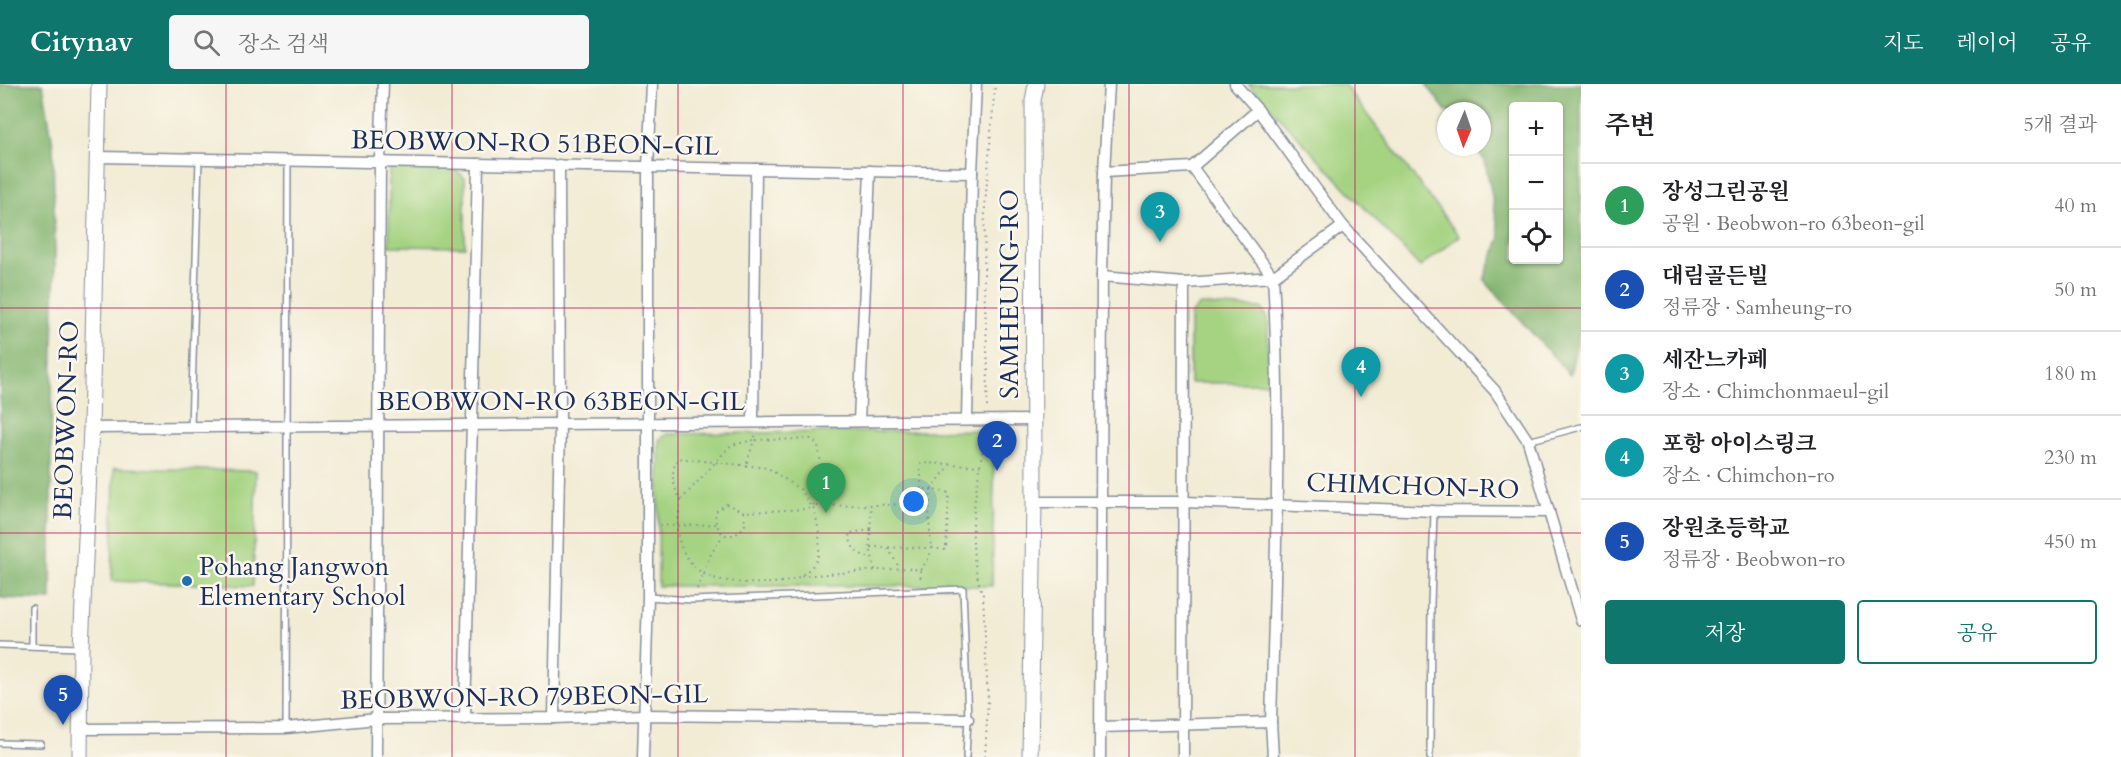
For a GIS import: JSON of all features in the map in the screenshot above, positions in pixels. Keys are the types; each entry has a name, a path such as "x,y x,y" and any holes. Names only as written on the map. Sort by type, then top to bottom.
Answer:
{"main road":[{"name":"BEOBWON-RO","path":"80,757 81,648 91,428 99,84"},
{"name":"SAMHEUNG-RO","path":"1030,757 1034,502 1033,100 1036,84"}],"street":[{"path":"376,757 380,162 383,84"},
{"path":"643,757 648,597 648,167 652,84"},
{"path":"967,420 976,84"},
{"path":"1100,757 1102,276 1109,84"},
{"path":"1235,84 1258,110 1343,226 1495,391 1531,445 1581,620"},
{"path":"1104,172 1192,167 1258,110"},
{"name":"BEOBWON-RO 51BEON-GIL","path":"98,157 972,173"},
{"path":"465,719 478,164"},
{"path":"554,718 560,424 559,165"},
{"path":"1192,167 1273,276"},
{"path":"753,422 756,169"},
{"path":"859,421 870,171"},
{"path":"1102,276 1184,284 1273,276 1343,226"},
{"name":"CHIMCHON-RO","path":"1273,276 1277,338 1277,504"},
{"path":"1183,757 1184,284"},
{"name":"BEOBWON-RO 63BEON-GIL","path":"91,428 1032,420"},
{"name":"CHIMCHON-RO","path":"1034,502 1184,502 1434,511 1549,512"},
{"path":"1273,757 1271,722 1277,504"},
{"name":"BEOBWON-RO 79BEON-GIL","path":"80,729 286,728 376,719 644,715 968,719"},
{"path":"1100,727 1271,722"}],"lane":[{"path":"191,427 199,159"},
{"path":"286,728 288,160"},
{"path":"1528,441 1581,427"},
{"path":"1430,757 1434,511"},
{"path":"648,597 692,600 963,589 968,719 966,757"},
{"path":"32,608 32,646"},
{"path":"0,645 81,648"},
{"path":"0,743 41,744"}],"path":[{"path":"985,757 988,701 983,595 977,579 972,536 988,420 984,282 986,206 995,84"},
{"path":"747,466 758,426 753,422"},
{"path":"681,500 674,489 672,470 678,458 707,460 715,463 768,468 801,490 812,507 819,532 818,557 806,572 791,580 755,584 724,580 703,574 682,552 677,538 681,500 715,463 715,460 730,445 754,440 811,439 819,445 823,482 812,507"},
{"path":"870,547 946,550 949,493 921,489 921,463 980,466"},
{"path":"921,591 920,570 929,558 931,548 931,489 951,464"},
{"path":"723,536 716,524 716,512 726,504 744,512 812,507 930,504"},
{"path":"871,505 870,547 875,570"},
{"path":"723,536 735,536 745,526 744,512"},
{"path":"647,525 716,524"},
{"path":"871,530 849,533 851,545 859,555 872,558"},
{"path":"692,600 711,555 723,536"},
{"path":"888,548 900,569"},
{"path":"798,576 875,570 920,570"}],"green space":[{"path":"0,84 43,84 53,145 55,253 51,600 0,598"},
{"path":"1248,84 1344,84 1459,236 1420,267"},
{"path":"1426,84 1581,84 1581,325 1570,375 1484,280 1500,237 1485,161 1481,156 1491,156 1491,102 1439,102"},
{"path":"394,167 455,169 465,178 465,247 389,246 389,170"},
{"path":"1200,305 1261,308 1268,318 1268,383 1190,383 1190,315"},
{"path":"995,430 992,586 658,586 659,440 667,434"},
{"path":"114,468 256,471 253,586 112,581"}],"place":[{"name":"세잔느카페","path":"1160,242"},
{"name":"포항 아이스링크","path":"1361,397"},
{"name":"대림골든빌","path":"997,471"},
{"name":"장성그린공원","path":"826,513"},
{"name":"Pohang Jangwon Elementary School","path":"187,581"},
{"name":"장원초등학교","path":"63,725"}]}
